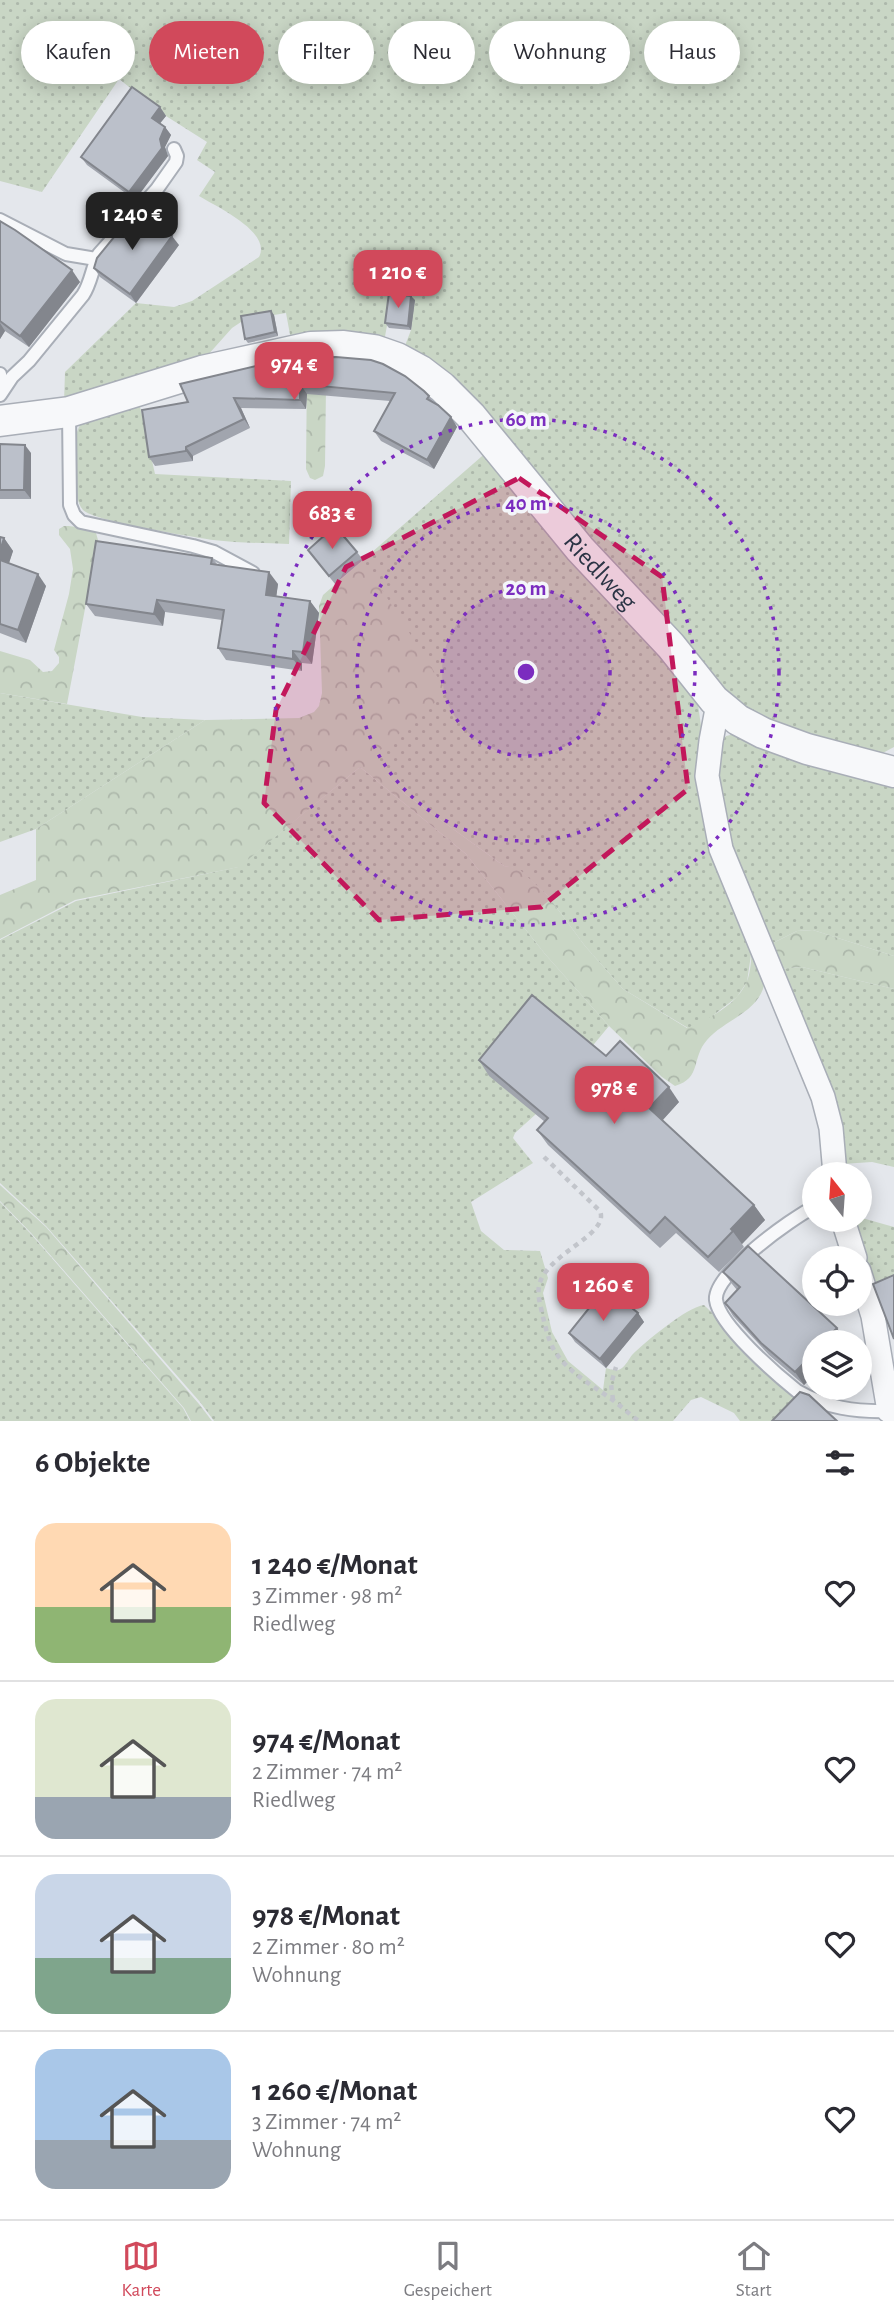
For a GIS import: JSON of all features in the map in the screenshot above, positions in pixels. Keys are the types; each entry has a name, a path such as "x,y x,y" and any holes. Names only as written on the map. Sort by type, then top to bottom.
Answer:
{"street":[{"name":"Riedlweg","path":"1,403 69,412 202,370 299,349 344,346 374,350 397,358 442,387 471,416 580,550 671,646 718,704 738,720 763,733 807,749 894,771"},
{"path":"718,704 710,741 707,776 721,849 823,1097 831,1128 834,1162"},
{"path":"872,1313 891,1416"}],"lane":[{"path":"1,403 88,288 96,259 124,223 157,189 176,162 174,149"},
{"path":"0,220 66,254 96,259"},
{"path":"0,374 1,403"},
{"path":"69,412 70,505 81,522 214,552 253,573"},
{"path":"802,1215 779,1229 726,1275 716,1290 718,1309 730,1328 788,1383 809,1397 848,1410 891,1416"}],"path":[{"path":"544,1157 600,1211 602,1217 596,1230 554,1261 539,1284 538,1297 547,1333 554,1351 563,1362 639,1421"},
{"path":"613,1400 611,1384 616,1367"}],"highlighted area":[{"path":"519,478 662,577 688,789 541,907 379,920 264,803 276,710 346,567"}],"green space":[{"path":"0,0 894,0 894,747 879,755 781,732 723,693 403,351 411,330 414,300 392,298 384,342 291,340 286,313 244,320 232,328 207,356 64,402 65,372 136,303 174,307 192,301 259,257 261,248 258,238 241,221 199,196 215,172 197,160 207,142 166,116 125,84 135,84 135,21 21,21 21,84 116,84 42,192 0,181"},
{"path":"307,368 402,377 326,387 325,466 323,476 315,480 310,478 306,469"},
{"path":"139,402 155,474 291,481 289,544 222,541 186,536 123,524 83,510 78,501 76,484 75,443 80,426 83,421"},
{"path":"489,450 697,697 701,726 701,779 752,948 747,982 737,997 706,1021 688,1028 623,989 585,946 548,896 518,869 504,866 405,794 369,759 363,560"},
{"path":"64,526 92,531 96,533 98,540 67,704 0,693 0,651 30,660 43,672 52,671 59,663 59,657 54,650 73,569 70,549 59,535 59,529"},
{"path":"363,560 447,692 370,759 405,794 504,866 518,868 548,896 585,946 623,989 687,1028 713,1015 737,997 748,977 752,948 764,979 759,998 707,1040 693,1073 683,1082 675,1086 662,1077 609,1026 545,954 466,854 360,767 239,867 75,900 0,939 0,895 36,880 36,829 205,720 299,718 314,712 319,706 322,693 319,606 323,595"},
{"path":"0,693 142,717 205,720 36,829 0,842"},
{"path":"739,733 894,782 894,956 813,930 797,931 769,945 737,874 716,782 720,744 726,736"},
{"path":"360,767 466,854 545,954 609,1026 536,1114 515,1133 513,1138 533,1163 471,1202 481,1231 504,1250 540,1251 548,1278 543,1293 552,1332 568,1361 603,1390 606,1368 620,1369 638,1349 666,1326 704,1305 810,1409 799,1421 740,1421 734,1413 701,1397 691,1400 673,1421 214,1421 46,1226 0,1183 0,940 76,901 238,867"},
{"path":"813,930 894,956 894,989 802,967 777,969 769,945 797,931"},
{"path":"802,967 894,989 894,1167 872,1162 841,1162 777,969"},
{"path":"0,1185 46,1227 212,1421 191,1421 184,1408 0,1201"},
{"path":"0,1202 183,1408 190,1421 0,1421"},
{"path":"872,1221 894,1227 894,1291 880,1297 872,1275 872,1246 862,1246 857,1232 872,1232"}],"building":[{"path":"132,87 160,107 152,118 165,127 160,139 162,148 129,192 81,157"},
{"path":"136,210 172,236 130,294 94,268 97,258"},
{"path":"0,221 72,270 20,336 0,321"},
{"path":"389,293 411,296 408,326 385,323"},
{"path":"271,311 275,332 245,339 241,316"},
{"path":"336,357 371,360 383,364 405,376 429,396 427,399 451,417 427,460 374,431 395,393 300,384 300,400 234,398 244,419 186,447 186,451 149,457 142,410 188,402 180,384 290,358"},
{"path":"0,444 25,445 24,490 0,490"},
{"path":"335,526 357,552 329,576 308,550"},
{"path":"96,541 212,558 211,564 269,572 266,595 310,601 303,652 293,651 293,659 218,648 224,610 157,600 154,614 86,604"},
{"path":"0,560 38,574 18,630 0,624"},
{"path":"532,995 606,1056 620,1041 669,1087 649,1108 754,1205 708,1257 665,1217 650,1233 537,1130 548,1118 479,1060"},
{"path":"748,1246 802,1296 802,1316 824,1316 837,1328 802,1330 802,1365 795,1372 761,1343 725,1303 740,1287 723,1272"},
{"path":"894,1275 894,1339 873,1284"},
{"path":"606,1287 638,1313 600,1359 569,1333"},
{"path":"800,1392 802,1400 814,1400 837,1421 772,1421"}]}
